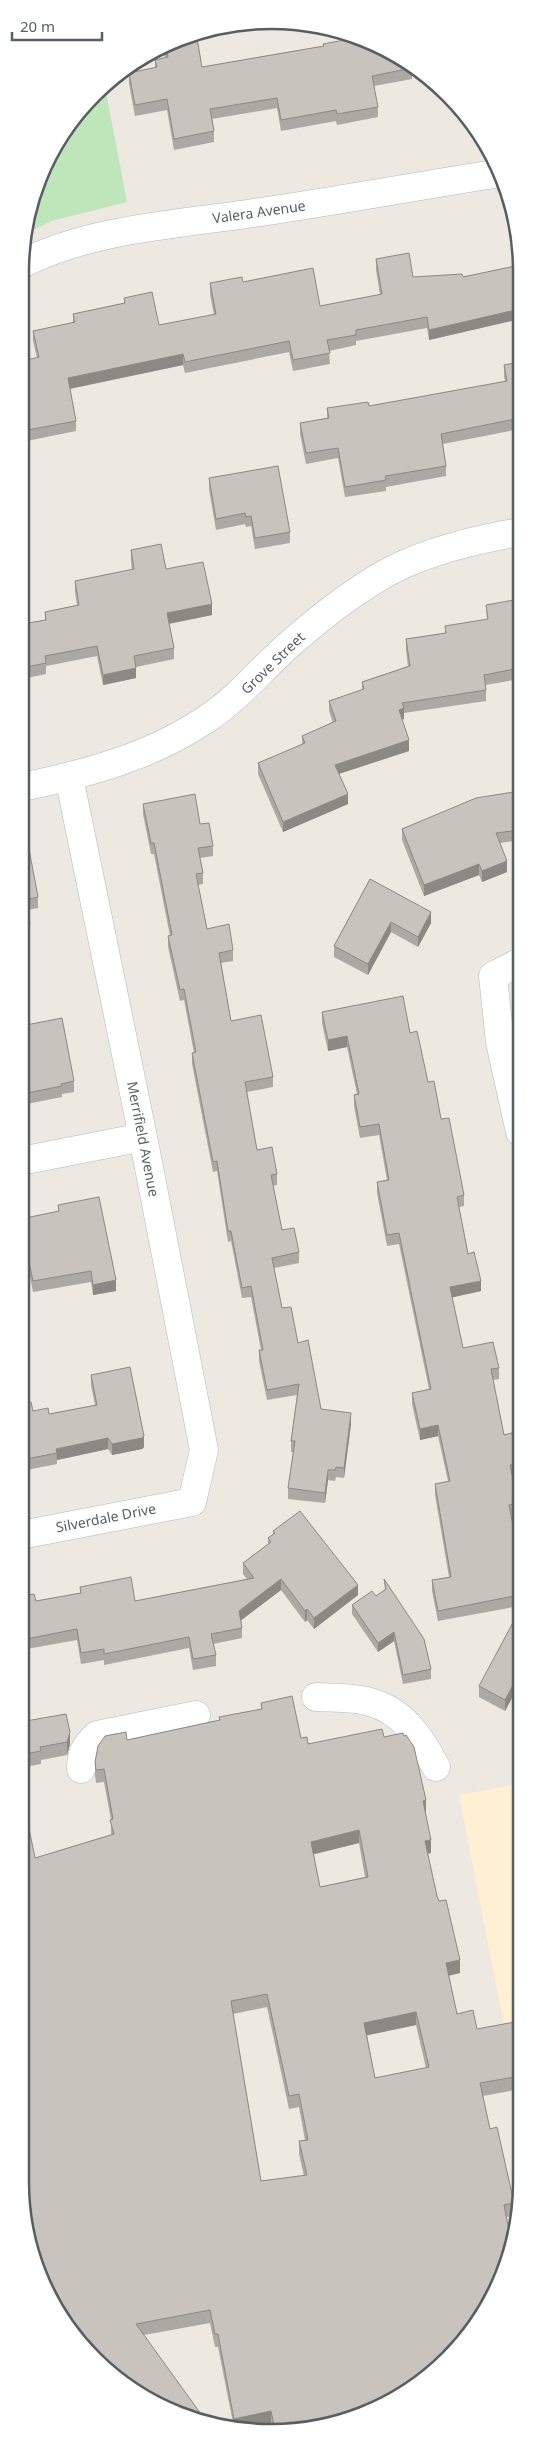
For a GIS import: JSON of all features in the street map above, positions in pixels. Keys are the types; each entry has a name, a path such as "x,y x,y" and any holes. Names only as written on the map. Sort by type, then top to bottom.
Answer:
{"street":[{"name":"Valera Avenue","path":"29,260 36,256 110,234 296,207 493,174"},
{"name":"Grove Street","path":"29,786 69,777 135,757 204,721 237,697 291,643 318,620 390,571 435,552 480,539 513,533"},
{"name":"Merrifield Avenue","path":"69,777 143,1137 204,1450 192,1502"},
{"path":"513,966 494,976 500,1042 513,1100"},
{"path":"29,1159 143,1137"},
{"name":"Silverdale Drive","path":"29,1533 192,1502"},
{"path":"316,1697 370,1701 395,1713 413,1728 436,1767"},
{"path":"81,1769 81,1754 88,1743 97,1735 196,1715"}],"shaded area":[{"path":"513,1785 513,2071 459,1795"}],"green space":[{"path":"106,94 127,202 52,221 32,230 47,178 61,150 89,111"}],"building":[{"path":"343,40 364,47 405,69 372,76 378,107 337,114 336,110 281,120 277,98 210,109 214,131 174,139 167,99 135,105 129,75 133,72 157,67 155,60 168,57 167,53 197,41 202,67 324,46 323,44"},
{"path":"409,253 413,277 462,274 463,277 513,266 513,311 429,330 427,317 356,330 356,335 327,340 330,353 293,360 289,341 185,362 183,354 68,378 76,421 29,430 29,359 39,357 33,331 75,322 73,314 125,303 124,298 152,292 159,325 216,314 210,283 242,277 243,282 313,268 320,306 382,294 376,259"},
{"path":"513,363 513,419 441,434 446,466 385,476 386,480 345,487 338,448 306,453 300,423 329,418 327,408 368,402 369,406 507,381 504,365"},
{"path":"278,466 290,532 255,538 251,516 246,517 245,513 216,519 209,478"},
{"path":"161,544 166,569 203,562 212,604 167,613 174,648 134,656 136,668 103,675 97,646 45,656 46,663 29,667 29,623 46,620 45,612 79,605 75,581 134,569 131,550"},
{"path":"513,600 513,669 484,675 486,690 402,703 404,708 399,710 409,740 335,765 348,794 283,822 258,763 305,743 302,736 336,721 329,701 364,689 362,682 410,666 406,639 446,633 445,626 488,619 486,605"},
{"path":"513,792 513,831 496,833 507,861 482,871 479,864 424,885 402,829 476,798"},
{"path":"195,794 200,824 209,823 213,846 198,848 203,873 196,874 207,929 229,924 233,950 219,953 231,1021 261,1015 273,1077 245,1082 257,1150 272,1147 277,1174 271,1175 282,1230 294,1228 299,1252 272,1258 282,1308 291,1307 298,1343 308,1340 321,1409 351,1413 344,1468 336,1467 335,1470 328,1470 325,1493 288,1488 295,1441 291,1441 299,1384 267,1390 259,1350 263,1350 251,1286 242,1288 231,1231 228,1231 217,1161 213,1162 192,1053 196,1052 184,989 180,990 168,936 172,935 154,843 151,843 143,804"},
{"path":"29,849 38,897 29,899"},
{"path":"370,879 431,912 418,937 391,922 368,964 334,946"},
{"path":"403,996 410,1033 417,1031 428,1082 434,1081 441,1119 449,1118 464,1195 457,1197 468,1254 474,1252 481,1281 450,1287 463,1348 493,1342 499,1368 491,1369 504,1435 512,1433 513,1438 513,1465 510,1465 513,1479 513,1504 509,1505 513,1525 513,1596 438,1611 432,1580 451,1577 435,1484 450,1481 438,1425 420,1429 412,1393 431,1389 399,1233 387,1235 377,1182 389,1180 379,1124 360,1127 354,1095 359,1094 347,1036 328,1040 322,1012"},
{"path":"62,1018 74,1081 61,1084 62,1086 29,1093 29,1024"},
{"path":"99,1197 116,1280 93,1285 91,1271 33,1281 29,1262 29,1217 59,1211 58,1205"},
{"path":"130,1367 144,1436 112,1444 108,1438 56,1449 57,1453 29,1458 29,1402 31,1402 33,1411 48,1408 49,1414 97,1405 91,1375"},
{"path":"300,1511 358,1585 314,1618 307,1609 305,1611 281,1579 239,1611 242,1628 211,1634 216,1655 193,1659 189,1637 104,1654 104,1649 81,1653 77,1629 29,1638 29,1595 34,1594 36,1601 81,1593 80,1587 131,1577 135,1601 254,1578 243,1563 271,1542 268,1538 275,1533 273,1531"},
{"path":"384,1579 424,1639 431,1669 403,1675 394,1632 378,1643 352,1605 372,1591 376,1596 386,1589"},
{"path":"513,1622 513,1685 505,1700 479,1686"},
{"path":"292,1696 301,1738 307,1737 308,1744 382,1729 384,1737 403,1733 404,1736 406,1735 414,1747 426,1800 423,1801 431,1840 425,1841 437,1896 439,1901 446,1900 460,1960 446,1963 457,2014 473,2010 477,2029 513,2022 513,2077 480,2083 490,2129 497,2127 513,2198 512,2203 504,2205 509,2229 495,2275 481,2303 453,2342 431,2364 392,2392 364,2406 334,2416 287,2424 274,2424 271,2411 234,2419 218,2334 215,2334 210,2310 136,2324 201,2414 178,2406 150,2392 111,2364 89,2342 70,2317 47,2275 33,2229 29,2198 29,1828 35,1858 114,1834 110,1820 113,1819 104,1769 96,1770 95,1762 98,1746 105,1736 126,1732 127,1740 220,1720 219,1717 262,1709 261,1703","holes":["359,1830 368,1877 320,1887 311,1842","267,1994 289,2096 299,2094 308,2140 299,2141 307,2175 261,2181 231,2001","416,2012 429,2067 375,2078 364,2023"]},
{"path":"66,1714 70,1732 67,1742 40,1747 41,1751 29,1753 29,1720"}]}
